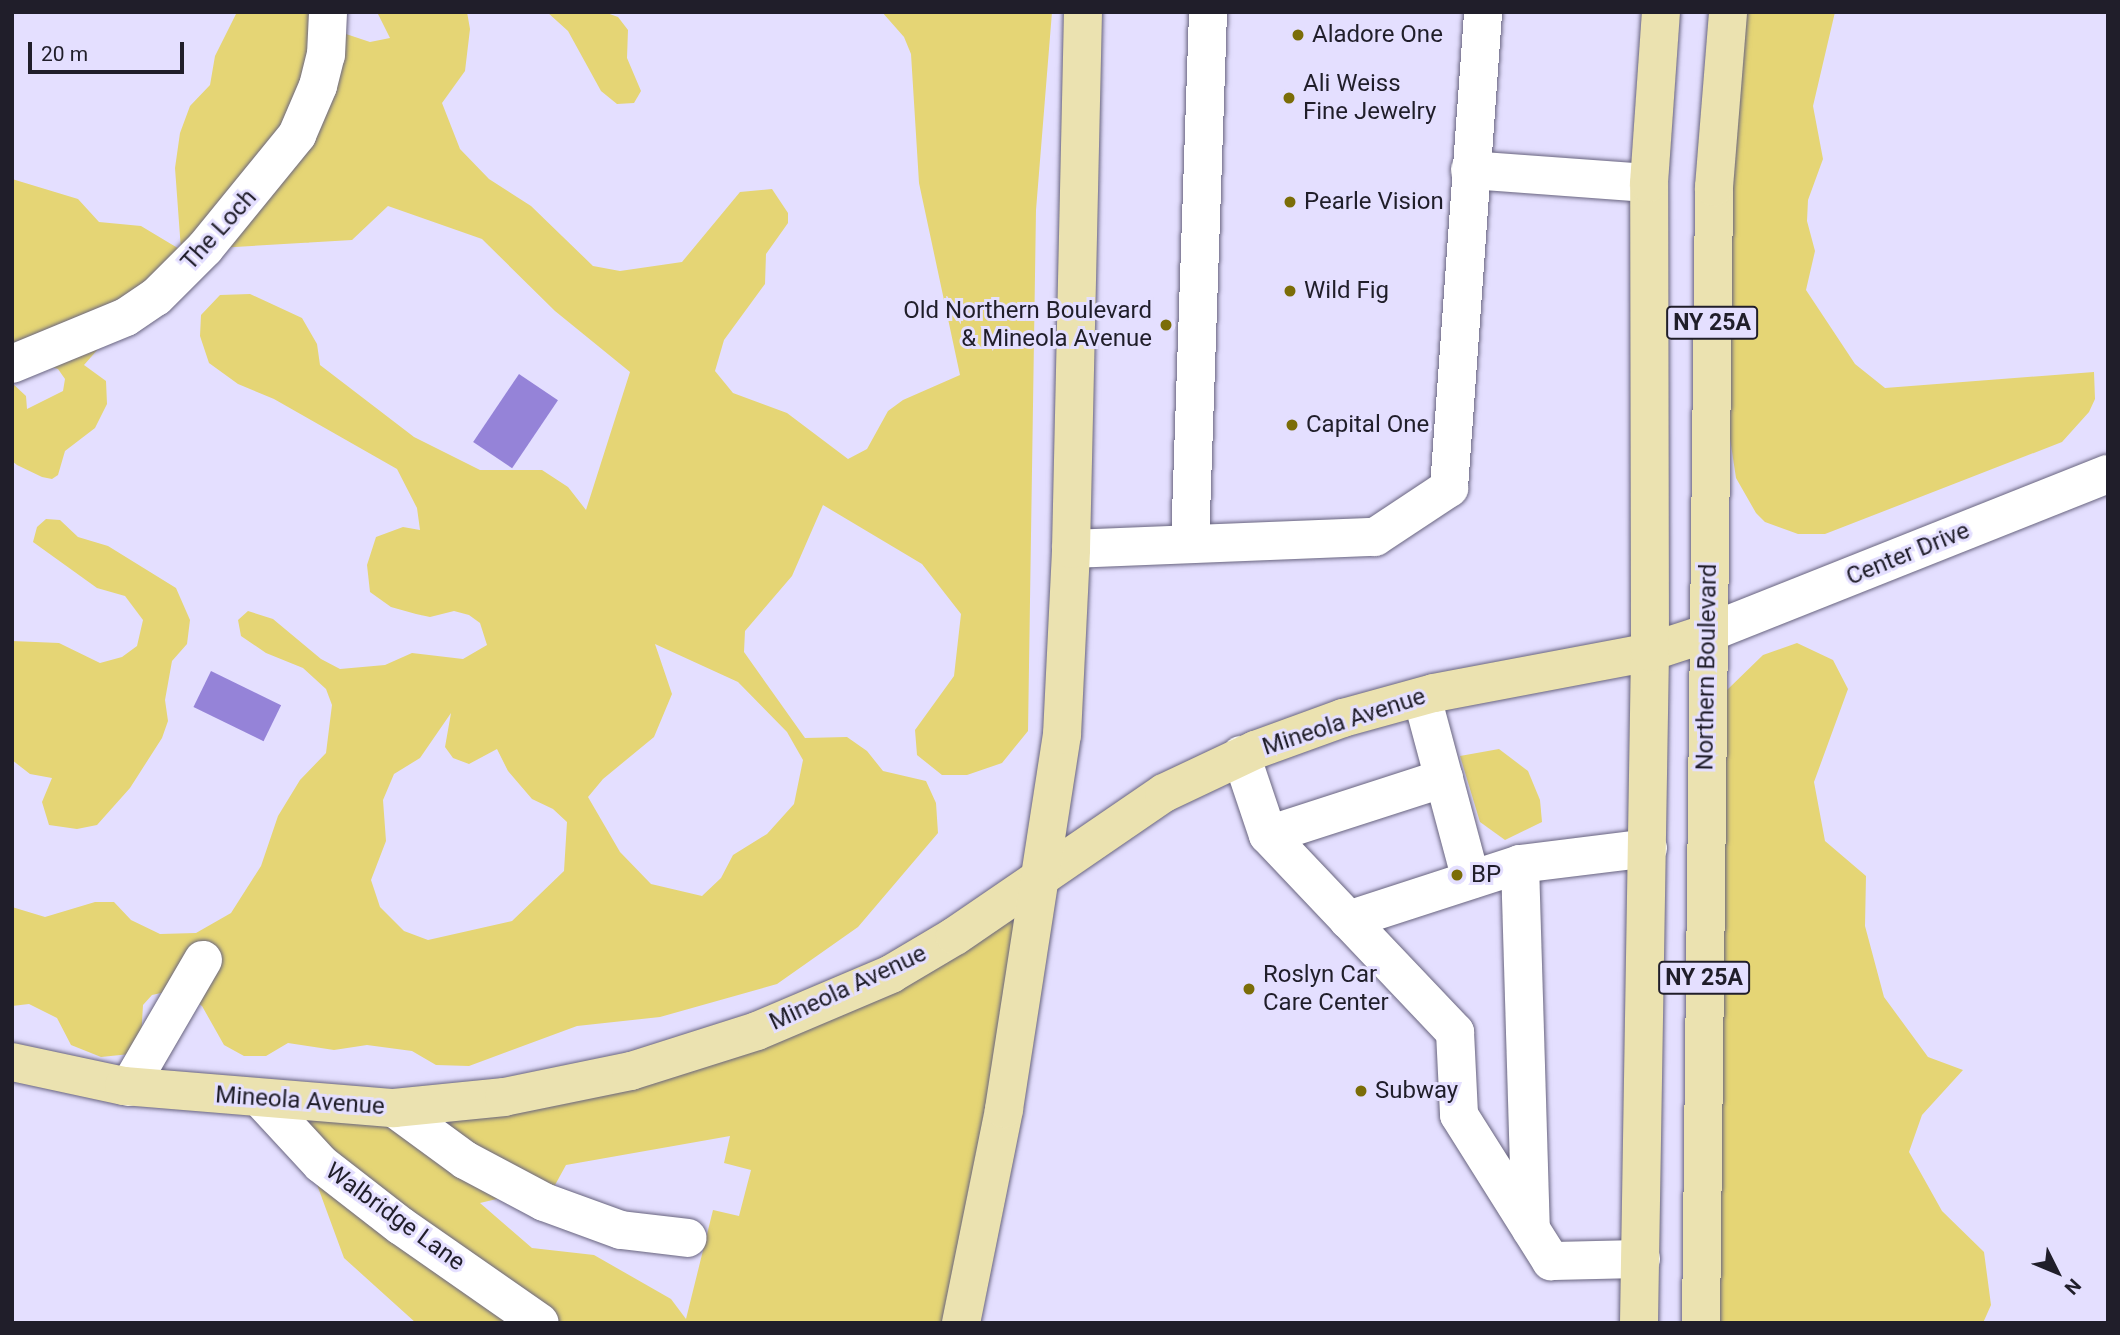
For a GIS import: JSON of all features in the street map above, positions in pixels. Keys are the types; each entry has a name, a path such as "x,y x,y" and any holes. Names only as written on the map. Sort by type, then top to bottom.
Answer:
{"main road":[{"path":"961,1323 1004,1109 1037,882 1062,735 1071,550 1083,12"},
{"name":"NY 25A","path":"1639,1323 1650,652 1649,183 1661,12"},
{"name":"Northern Boulevard","path":"1701,1323 1714,187 1728,12"},
{"name":"Mineola Avenue","path":"12,1062 129,1087 394,1108 504,1097 631,1071 757,1031 891,974 1037,882 1164,793 1241,755 1336,720 1422,696 1650,652 1708,634"}],"street":[{"name":"The Loch","path":"12,364 126,317 156,297 205,248 273,169 302,125 326,55 328,12"},
{"path":"1190,544 1208,12"},
{"path":"1071,550 1374,537 1449,488 1483,12"},
{"path":"1470,170 1649,183"},
{"name":"Center Drive","path":"1708,634 2108,474"},
{"path":"1422,696 1471,880"},
{"path":"1241,755 1268,835 1455,1032 1459,1115 1552,1261 1641,1259"},
{"path":"1268,835 1444,778"},
{"path":"1348,920 1520,864 1648,848"},
{"path":"1520,864 1531,1231"},
{"path":"129,1087 203,960"},
{"name":"Walbridge Lane","path":"261,1099 331,1171 540,1323"},
{"path":"394,1108 493,1177 555,1207 621,1230 688,1238"}],"shaded area":[{"path":"237,12 335,12 346,34 370,42 390,38 377,12 467,12 470,29 465,71 442,103 460,149 489,179 531,206 593,266 620,271 682,262 740,192 772,189 788,213 788,223 766,254 765,284 724,340 715,371 733,393 787,413 848,459 867,449 888,411 903,400 960,375 919,183 911,54 904,37 882,12 1052,12 1036,210 1028,731 1002,763 967,775 942,775 917,755 915,730 954,676 961,614 922,564 823,505 792,576 745,631 744,652 805,738 847,737 867,751 883,771 926,781 936,803 938,833 858,927 777,984 660,1017 577,1026 469,1066 436,1065 412,1051 367,1045 334,1050 288,1043 266,1056 244,1056 224,1045 202,1006 179,989 152,995 143,1005 141,1039 130,1054 101,1057 71,1045 57,1018 29,1004 12,1006 12,907 45,917 95,902 114,902 131,920 160,934 196,933 231,913 261,866 278,816 300,780 326,753 332,705 326,689 303,668 266,653 241,636 238,620 248,611 273,619 321,659 340,669 385,665 412,653 463,659 487,645 480,623 469,615 454,611 430,617 416,614 391,607 370,592 367,565 376,537 403,527 420,530 417,508 397,469 274,399 238,384 209,363 200,336 201,315 220,295 250,294 302,318 317,344 320,365 414,437 480,470 542,470 568,487 586,510 630,372 555,311 482,239 388,206 352,240 218,248 113,332 84,365 106,381 107,404 95,428 65,451 58,475 52,479 42,477 17,465 12,461 12,383 26,396 27,409 63,391 65,379 58,369 31,360 12,364 12,179 78,199 99,222 141,226 181,250 175,168 180,133 190,106 210,85 215,56","holes":["655,644 738,682 787,732 803,760 794,804 767,834 733,855 721,878 702,896 651,884 620,852 588,797 603,779 654,737 672,694","451,713 445,747 453,758 469,764 497,749 508,771 532,799 553,809 567,822 564,871 512,921 428,940 404,931 380,907 371,880 386,841 383,800 394,774 420,758"]},
{"path":"547,12 604,12 618,17 628,30 627,58 641,91 634,103 617,104 601,91 568,31"},
{"path":"1728,12 1835,12 1813,106 1823,159 1808,200 1807,221 1815,251 1806,290 1855,364 1885,388 2094,372 2095,399 2089,412 2062,442 1825,534 1798,534 1765,522 1756,513 1736,478 1728,425"},
{"path":"519,374 558,400 512,468 473,442"},
{"path":"46,519 60,520 78,537 108,546 176,588 190,620 187,644 172,661 165,700 168,721 162,738 130,788 97,825 77,829 49,825 42,802 52,778 30,774 12,760 12,641 59,643 100,663 122,657 137,646 143,620 125,596 97,588 33,542 37,527"},
{"path":"1797,643 1833,660 1848,689 1814,782 1825,841 1866,876 1865,926 1884,997 1928,1057 1963,1070 1922,1115 1909,1152 1942,1211 1984,1252 1991,1305 1983,1323 1703,1323 1727,690 1763,655"},
{"path":"211,671 281,705 264,741 193,707"},
{"path":"1499,749 1528,771 1540,800 1542,822 1505,840 1480,822 1460,756"},
{"path":"1036,882 961,1323 416,1323 344,1258 312,1171 261,1099 394,1108 757,1030","holes":["730,1136 724,1163 751,1170 739,1216 713,1210 686,1319 671,1299 594,1255 532,1248 480,1203 555,1185 566,1165"]}],"place":[{"name":"Aladore One","path":"1298,35"},
{"name":"Ali Weiss Fine Jewelry","path":"1289,98"},
{"name":"Pearle Vision","path":"1290,202"},
{"name":"Wild Fig","path":"1290,291"},
{"name":"Old Northern Boulevard & Mineola Avenue","path":"1166,325"},
{"name":"Capital One","path":"1292,425"},
{"name":"BP","path":"1457,875"},
{"name":"Roslyn Car Care Center","path":"1249,989"},
{"name":"Subway","path":"1361,1091"}]}
